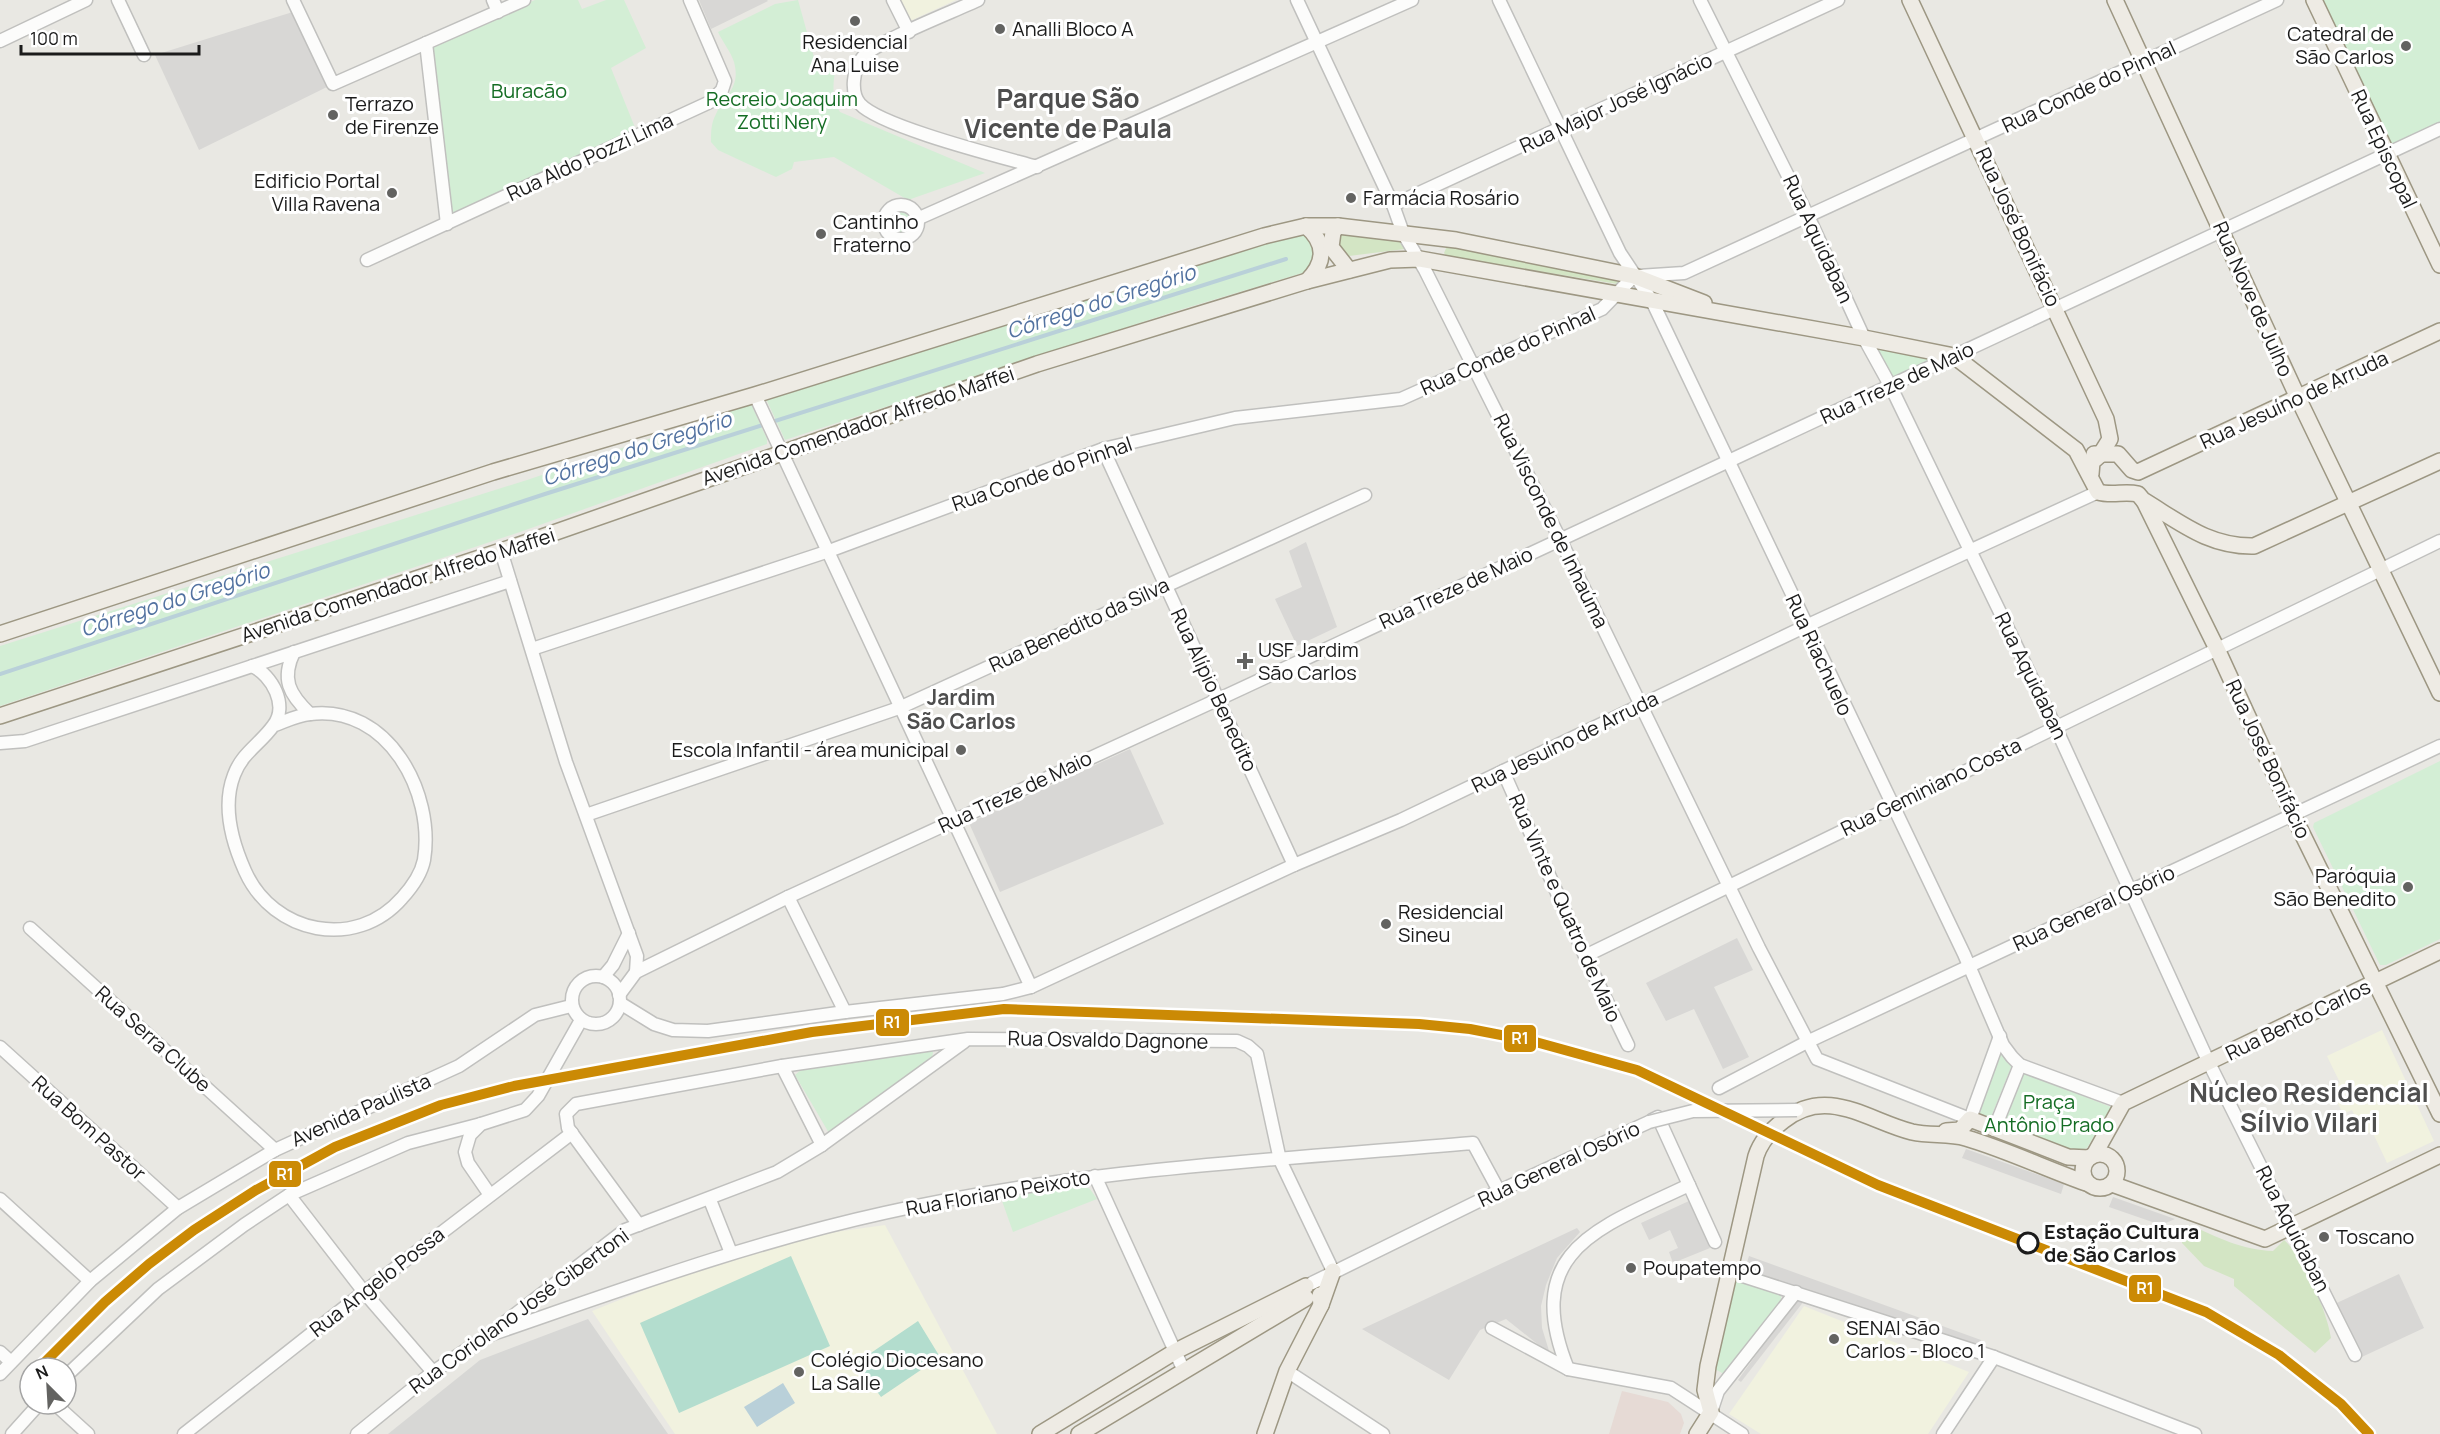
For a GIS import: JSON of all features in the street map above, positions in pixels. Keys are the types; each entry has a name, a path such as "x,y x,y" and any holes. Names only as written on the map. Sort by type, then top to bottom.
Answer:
{"main road":[{"name":"Rua José Bonifácio","path":"1910,0 2106,419 2110,439 2100,455 2092,462 2091,474"},
{"name":"Rua Nove de Julho","path":"2115,0 2298,398 2440,693"},
{"name":"Rua Episcopal","path":"2314,0 2440,266"},
{"name":"Avenida Comendador Alfredo Maffei","path":"0,634 493,472 758,402 1264,236 1306,226 1338,226 1456,240 1634,276 1732,314"},
{"path":"1306,226 1321,246 1322,256 1320,265 1307,281"},
{"path":"1338,226 1333,232 1331,247 1349,270"},
{"name":"Avenida Comendador Alfredo Maffei","path":"0,716 501,551 779,448 1037,364 1307,281 1390,260 1420,259 1954,356 2076,450 2091,474 2098,492"},
{"name":"Rua Jesuíno de Arruda","path":"2100,455 2118,454 2132,470 2138,472 2148,469 2440,331"},
{"path":"2076,450 2100,455"},
{"path":"2098,492 2109,495 2127,492 2138,494 2143,500 2214,542 2231,547 2254,546 2440,461"},
{"name":"Rua José Bonifácio","path":"2143,500 2218,651 2293,815 2440,1114"},
{"name":"Rua Bento Carlos","path":"2124,1103 2440,951"},
{"path":"2086,1183 2082,1172 2124,1103"},
{"path":"1697,1434 1711,1412 1706,1390 1708,1366 1748,1186 1760,1145 1774,1128 1797,1110 1818,1106 1851,1109 1918,1133 1963,1137 1997,1148 2096,1188 2112,1184 2265,1239 2440,1155"},
{"path":"1918,1133 1960,1130 1970,1119 2068,1157 2105,1155 2115,1162 2117,1173 2112,1184"},
{"path":"1079,1434 1312,1295 1333,1271"},
{"path":"1040,1434 1176,1351 1312,1295"},
{"path":"1265,1434 1287,1371 1311,1326 1312,1295"}],"street":[{"path":"0,40 86,0"},
{"path":"118,0 144,55"},
{"path":"293,0 333,84 524,0"},
{"path":"493,0 498,12"},
{"name":"Rua Aldo Pozzi Lima","path":"367,260 710,102 722,90 725,81 690,0"},
{"path":"894,0 909,32"},
{"path":"978,0 909,32 863,57 855,77 856,98 861,106 878,117 1037,167"},
{"name":"Rua Visconde de Inhaúma","path":"1297,0 1393,205 1403,233 1420,259 1817,1059 1970,1119"},
{"path":"917,219 1318,44 1412,0"},
{"name":"Rua Riachuelo","path":"1499,0 1620,253 1652,301 1970,966 2000,1036"},
{"name":"Rua Aquidaban","path":"1700,0 1808,216 1864,338 1891,387 2055,726 2209,1064 2355,1355"},
{"name":"Rua Major José Ignácio","path":"1393,205 1838,0"},
{"name":"Rua Conde do Pinhal","path":"1634,276 1684,273 2277,0"},
{"path":"426,43 447,224"},
{"name":"Rua Treze de Maio","path":"620,999 636,972 788,897 1891,387 2440,129"},
{"path":"1617,294 1634,276"},
{"name":"Rua Conde do Pinhal","path":"532,649 829,551 1103,449 1235,418 1401,399 1602,309 1617,294"},
{"path":"620,999 618,1011 605,1023 597,1025 581,1020 572,1006 573,989 579,982 594,976 603,977 610,980 620,999 654,1024 673,1030 708,1031 845,1012 1003,994 1030,987 758,402"},
{"name":"Rua Alípio Benedito","path":"1103,449 1294,865"},
{"name":"Rua Jesuíno de Arruda","path":"1030,987 1294,865 1401,820 1969,549 2098,492"},
{"name":"Rua Benedito da Silva","path":"586,815 899,708 1365,495"},
{"name":"Rua Geminiano Costa","path":"1585,956 2055,726 2218,651 2440,541"},
{"path":"501,551 555,731 637,956 636,972"},
{"path":"0,743 25,741 510,580"},
{"path":"294,652 289,663 287,686 293,698 310,714"},
{"path":"252,666 263,671 276,689 278,703 275,725"},
{"path":"310,714 348,718 366,725 391,743 406,764 423,815 427,839 423,868 412,887 397,904 378,918 359,927 320,930 298,924 281,915 265,901 245,871 227,810 230,790 234,774 243,756 275,725 310,714"},
{"name":"Rua General Osório","path":"1719,1088 1807,1042 2440,746"},
{"name":"Rua Vinte e Quatro de Maio","path":"1503,771 1585,956 1628,1045"},
{"path":"788,897 845,1012"},
{"name":"Rua Serra Clube","path":"30,928 275,1150"},
{"path":"603,977 613,965 629,933"},
{"name":"Avenida Paulista","path":"0,1374 90,1281 178,1208 275,1150 459,1066 535,1016 572,1006"},
{"path":"78,1365 158,1289 244,1225 289,1195 408,1143 513,1116 525,1110 538,1096 581,1020"},
{"path":"2000,1036 2003,1045 2020,1065 2124,1103"},
{"path":"1970,1119 2000,1036"},
{"path":"639,1224 572,1133 566,1121 566,1114 570,1108 584,1100 782,1066 968,1040"},
{"name":"Rua Osvaldo Dagnone","path":"968,1040 1238,1041 1257,1054 1280,1160"},
{"name":"Rua Coriolano José Gibertoni","path":"357,1434 433,1372 487,1336 625,1230 710,1200 777,1172 822,1145 968,1040"},
{"name":"Rua Bom Pastor","path":"0,1047 178,1208"},
{"path":"1994,1130 2020,1065"},
{"path":"782,1066 822,1145"},
{"name":"Rua General Osório","path":"1312,1295 1333,1271 1652,1120 1693,1111 1797,1110"},
{"path":"1652,1120 1689,1185 1715,1242"},
{"path":"482,1124 470,1135 465,1152 468,1163 490,1195"},
{"name":"Rua Angelo Possa","path":"184,1434 364,1292 572,1133"},
{"name":"Rua Floriano Peixoto","path":"487,1336 731,1252 885,1212 1095,1176 1473,1143 1499,1191"},
{"path":"1280,1160 1333,1271"},
{"path":"1095,1176 1184,1371"},
{"path":"1568,1369 1557,1343 1553,1312 1556,1284 1568,1262 1583,1242 1599,1228 1689,1185"},
{"path":"289,1195 364,1292 433,1372"},
{"path":"0,1199 90,1281"},
{"path":"710,1200 731,1252"},
{"path":"1743,1276 1994,1357 2191,1433"},
{"path":"1711,1412 1718,1391 1796,1292"},
{"path":"1492,1328 1568,1369 1671,1388 1742,1434"},
{"path":"0,1352 12,1362"},
{"path":"1943,1434 1994,1357"},
{"path":"1287,1371 1383,1434"},
{"path":"12,1434 28,1416"},
{"path":"68,1416 88,1434"}],"shaded area":[{"path":"699,0 767,0 768,1 711,29"},
{"path":"900,0 956,0 910,21"},
{"path":"296,11 333,84 199,150 155,55"},
{"path":"1306,542 1337,627 1297,646 1275,599 1302,587 1289,551"},
{"path":"1130,749 1164,824 1000,892 969,823"},
{"path":"1737,938 1753,970 1714,987 1749,1057 1723,1069 1694,1009 1666,1021 1646,983"},
{"path":"2382,1030 2434,1141 2387,1163 2372,1131 2364,1135 2352,1110 2343,1114 2330,1087 2340,1083 2327,1056"},
{"path":"1966,1149 2064,1184 2061,1194 1962,1158"},
{"path":"2113,1197 2175,1219 2161,1225 2109,1207"},
{"path":"1689,1201 1710,1248 1673,1263 1669,1252 1678,1248 1670,1230 1649,1240 1641,1223"},
{"name":"Colégio Diocesano La Salle","path":"885,1225 997,1434 675,1434 592,1311 764,1242"},
{"path":"1577,1228 1580,1232 1557,1258 1546,1285 1541,1306 1542,1328 1550,1354 1506,1319 1480,1330 1449,1380 1362,1329"},
{"path":"1749,1256 1981,1340 1978,1350 1744,1272"},
{"path":"2399,1274 2424,1328 2351,1362 2326,1308"},
{"path":"1797,1298 1804,1301 1741,1382 1738,1380"},
{"name":"SENAI São Carlos - Bloco 1","path":"1804,1306 1969,1372 1928,1434 1761,1434 1729,1414"},
{"path":"588,1319 668,1434 388,1434 480,1360"},
{"path":"1622,1391 1668,1402 1681,1414 1684,1423 1680,1434 1609,1434"}],"green space":[{"name":"Buracão","path":"535,0 578,0 582,9 606,0 624,0 646,48 611,68 636,130 451,217 431,45"},
{"name":"Recreio Joaquim Zotti Nery","path":"798,0 815,61 828,58 836,66 834,89 835,100 840,112 985,173 908,200 834,157 794,162 792,169 776,177 718,150 711,142 712,124 734,85 736,71 733,58 718,32 775,4"},
{"path":"2320,0 2440,0 2440,122 2388,146"},
{"path":"900,208 910,212 914,222 910,232 900,236 890,232 886,222 890,212"},
{"path":"1297,232 1307,235 1317,250 1309,271 1176,311 785,440 767,401 767,398"},
{"path":"1342,232 1401,240 1405,249 1349,256 1342,254 1337,239"},
{"path":"1447,246 1618,278 1619,281 1617,284 1446,256 1444,253"},
{"path":"1864,338 1954,356 1891,387"},
{"path":"752,406 767,439 767,444 520,532 0,706 0,646 527,480"},
{"path":"2440,761 2440,939 2386,965 2380,965 2313,827 2314,823"},
{"path":"2000,1047 2012,1065 1991,1117 1976,1113"},
{"path":"928,1049 933,1052 932,1059 829,1133 795,1075 801,1070"},
{"name":"Praça Antônio Prado","path":"2024,1073 2111,1107 2087,1148 2075,1152 2003,1127"},
{"path":"1081,1185 1090,1189 1097,1199 1013,1232 1001,1198"},
{"path":"2190,1225 2230,1242 2262,1250 2273,1251 2284,1240 2292,1248 2314,1286 2331,1338 2315,1353 2234,1286 2234,1279 2204,1266 2182,1243 2183,1226"},
{"path":"791,1256 830,1346 679,1413 640,1323"},
{"path":"1734,1280 1777,1293 1781,1296 1781,1304 1724,1374 1715,1369 1715,1361"},
{"path":"918,1321 940,1357 881,1397 854,1360 859,1361"}],"water":[{"path":"783,1383 795,1403 757,1427 744,1407"}],"waterway":[{"name":"Córrego do Gregório","path":"0,674 545,494 1286,259"}],"transit line":[{"name":"R1","path":"51,1356 105,1302 149,1264 194,1230 256,1190 335,1147 441,1105 514,1086 812,1032 1004,1009 1419,1024 1470,1029 1532,1041 1637,1070 1878,1185 2206,1312 2279,1355 2341,1404 2369,1434"}],"place":[{"name":"Residencial Ana Luise","path":"855,21"},
{"name":"Analli Bloco A","path":"1000,29"},
{"name":"Catedral de São Carlos","path":"2406,46"},
{"name":"Terrazo de Firenze","path":"333,115"},
{"name":"Edificio Portal Villa Ravena","path":"392,193"},
{"name":"Farmácia Rosário","path":"1351,198"},
{"name":"Cantinho Fraterno","path":"821,234"},
{"name":"USF Jardim São Carlos","path":"1245,661"},
{"name":"Escola Infantil - área municipal","path":"961,750"},
{"name":"Paróquia São Benedito","path":"2408,887"},
{"name":"Residencial Sineu","path":"1386,924"},
{"name":"Toscano","path":"2324,1237"},
{"name":"Estação Cultura de São Carlos","path":"2028,1243"},
{"name":"Poupatempo","path":"1631,1268"},
{"name":"SENAI São Carlos - Bloco 1","path":"1834,1339"},
{"name":"Colégio Diocesano La Salle","path":"799,1372"}],"district":[{"name":"Parque São Vicente de Paula","path":"1068,114"},
{"name":"Jardim São Carlos","path":"961,710"},
{"name":"Núcleo Residencial Sílvio Vilari","path":"2309,1108"}]}
